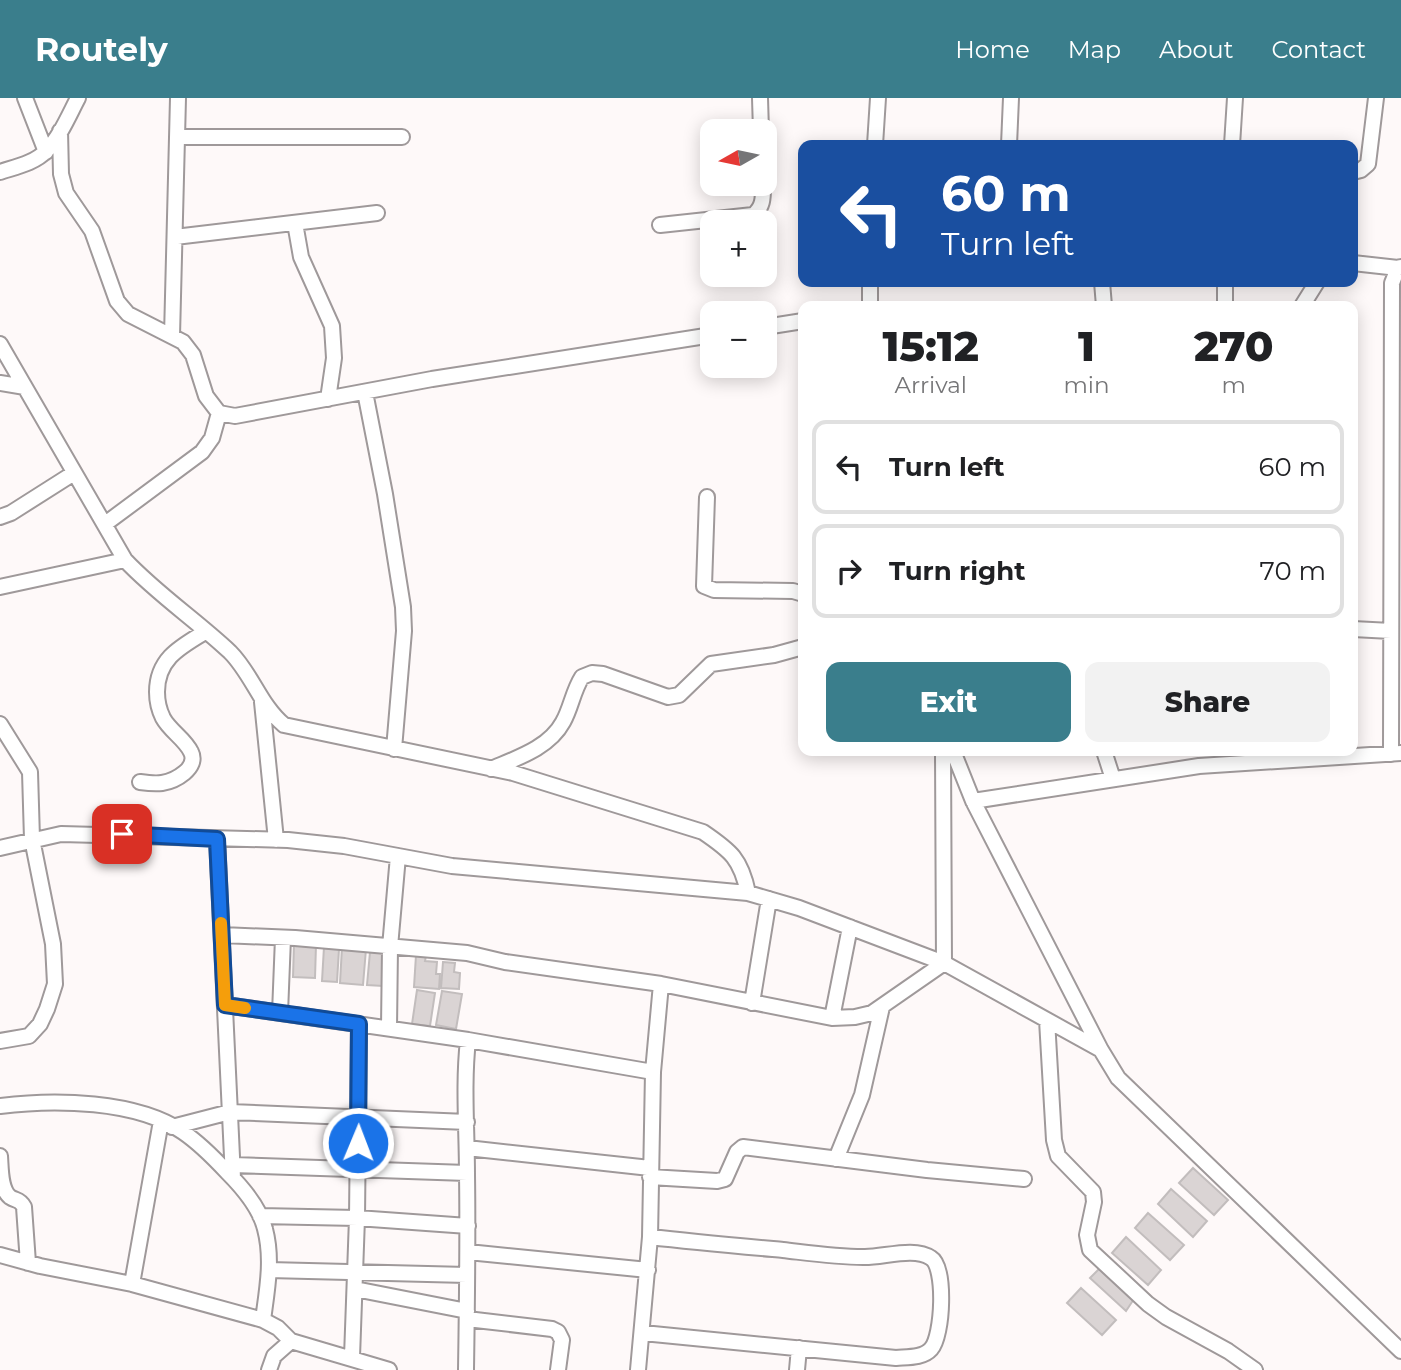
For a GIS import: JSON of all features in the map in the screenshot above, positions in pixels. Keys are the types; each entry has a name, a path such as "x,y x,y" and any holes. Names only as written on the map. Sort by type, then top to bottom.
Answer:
{"street":[{"path":"25,98 46,152"},
{"path":"0,172 46,152 78,98"},
{"path":"172,336 178,98"},
{"path":"760,98 761,119"},
{"path":"875,140 878,98"},
{"path":"1009,140 1011,98"},
{"path":"1232,140 1235,98"},
{"path":"1358,171 1368,164 1376,98"},
{"path":"60,131 61,174 66,193 92,232 117,301 128,314 183,342 192,355 206,396 219,413 235,416 432,379 700,337"},
{"path":"177,137 402,137"},
{"path":"660,225 753,215 760,210 762,196"},
{"path":"175,237 377,213"},
{"path":"295,223 301,257 332,326 334,358 328,399"},
{"path":"1358,263 1400,267 1392,283 1396,387 1396,753 1358,755"},
{"path":"777,325 798,322"},
{"path":"0,344 125,560 146,582 242,666 271,715 284,726 513,773 703,832 724,846 742,868 748,893"},
{"path":"0,383 25,387"},
{"path":"365,392 403,607 404,631 394,749"},
{"path":"105,524 202,453 212,438 219,413"},
{"path":"0,517 11,513 74,473"},
{"path":"707,498 704,586 714,590 798,592"},
{"path":"0,587 125,560"},
{"path":"1358,630 1394,636"},
{"path":"140,782 170,781 191,766 191,750 162,717 157,702 157,689 159,673 165,661 173,652 205,632"},
{"path":"491,769 531,752 554,735 563,723 582,677 592,673 603,674 668,697 679,695 711,664 798,648"},
{"path":"262,699 276,840"},
{"path":"0,724 30,772 32,839 51,931 55,985 40,1024 29,1036 0,1041"},
{"path":"943,756 944,963"},
{"path":"955,756 973,801 1118,1078 1401,1351"},
{"path":"1106,756 1113,779"},
{"path":"973,801 1210,765 1350,756"},
{"path":"0,848 61,834 98,833 316,842 452,866 748,893 850,927 944,963 1101,1050"},
{"path":"217,839 233,1172"},
{"path":"389,1028 390,947 398,856"},
{"path":"752,1003 769,899"},
{"path":"832,1018 850,927"},
{"path":"222,935 467,953 505,962 661,984 832,1018 872,1013 944,963"},
{"path":"280,1013 283,938"},
{"path":"638,1370 650,1237 653,1072 661,984"},
{"path":"225,1005 468,1040 653,1072"},
{"path":"836,1158 862,1095 882,1007"},
{"path":"1047,1020 1054,1140 1058,1156 1093,1192 1094,1202 1087,1235 1090,1250 1148,1304 1255,1370"},
{"path":"352,1357 359,1024"},
{"path":"466,1370 468,1226 464,1076 468,1040"},
{"path":"0,1106 70,1102 128,1111 183,1132 233,1172 255,1206 265,1228 269,1270 263,1320"},
{"path":"166,1124 230,1112 467,1122"},
{"path":"132,1284 166,1124"},
{"path":"467,1148 717,1181 725,1179 737,1152 743,1147 928,1170 1024,1178"},
{"path":"0,1156 3,1189 24,1207 28,1263"},
{"path":"233,1172 358,1168 467,1173"},
{"path":"260,1216 357,1218 468,1226"},
{"path":"643,1333 799,1348 896,1364 929,1351 936,1342 939,1330 941,1279 937,1264 930,1257 918,1254 864,1258 650,1237"},
{"path":"468,1252 648,1270"},
{"path":"0,1255 132,1284 263,1320 278,1328 291,1341 389,1370"},
{"path":"269,1270 467,1275"},
{"path":"355,1289 467,1315 558,1332 562,1340 558,1370"},
{"path":"269,1370 274,1356 291,1341"},
{"path":"797,1370 799,1348"}],"building":[{"path":"294,944 316,945 315,978 293,977"},
{"path":"324,947 339,949 337,982 322,981"},
{"path":"342,947 366,949 363,985 340,983"},
{"path":"370,952 386,953 383,986 367,985"},
{"path":"416,955 426,956 425,961 437,962 436,974 440,974 439,989 414,987"},
{"path":"443,962 455,963 454,972 460,973 459,989 441,988"},
{"path":"417,990 435,993 430,1026 412,1024"},
{"path":"442,991 462,994 456,1029 436,1025"},
{"path":"1193,1168 1228,1200 1214,1215 1179,1183"},
{"path":"1171,1189 1207,1221 1193,1237 1158,1204"},
{"path":"1148,1213 1184,1245 1170,1260 1135,1228"},
{"path":"1126,1237 1161,1270 1148,1285 1112,1253"},
{"path":"1101,1267 1134,1299 1126,1311 1090,1278"},
{"path":"1081,1288 1116,1320 1102,1335 1067,1303"}],"slow traffic":[{"path":"221,923 225,1005 245,1008"}],"route":[{"path":"122,834 217,839 225,1005 359,1024 358,1143"}]}
